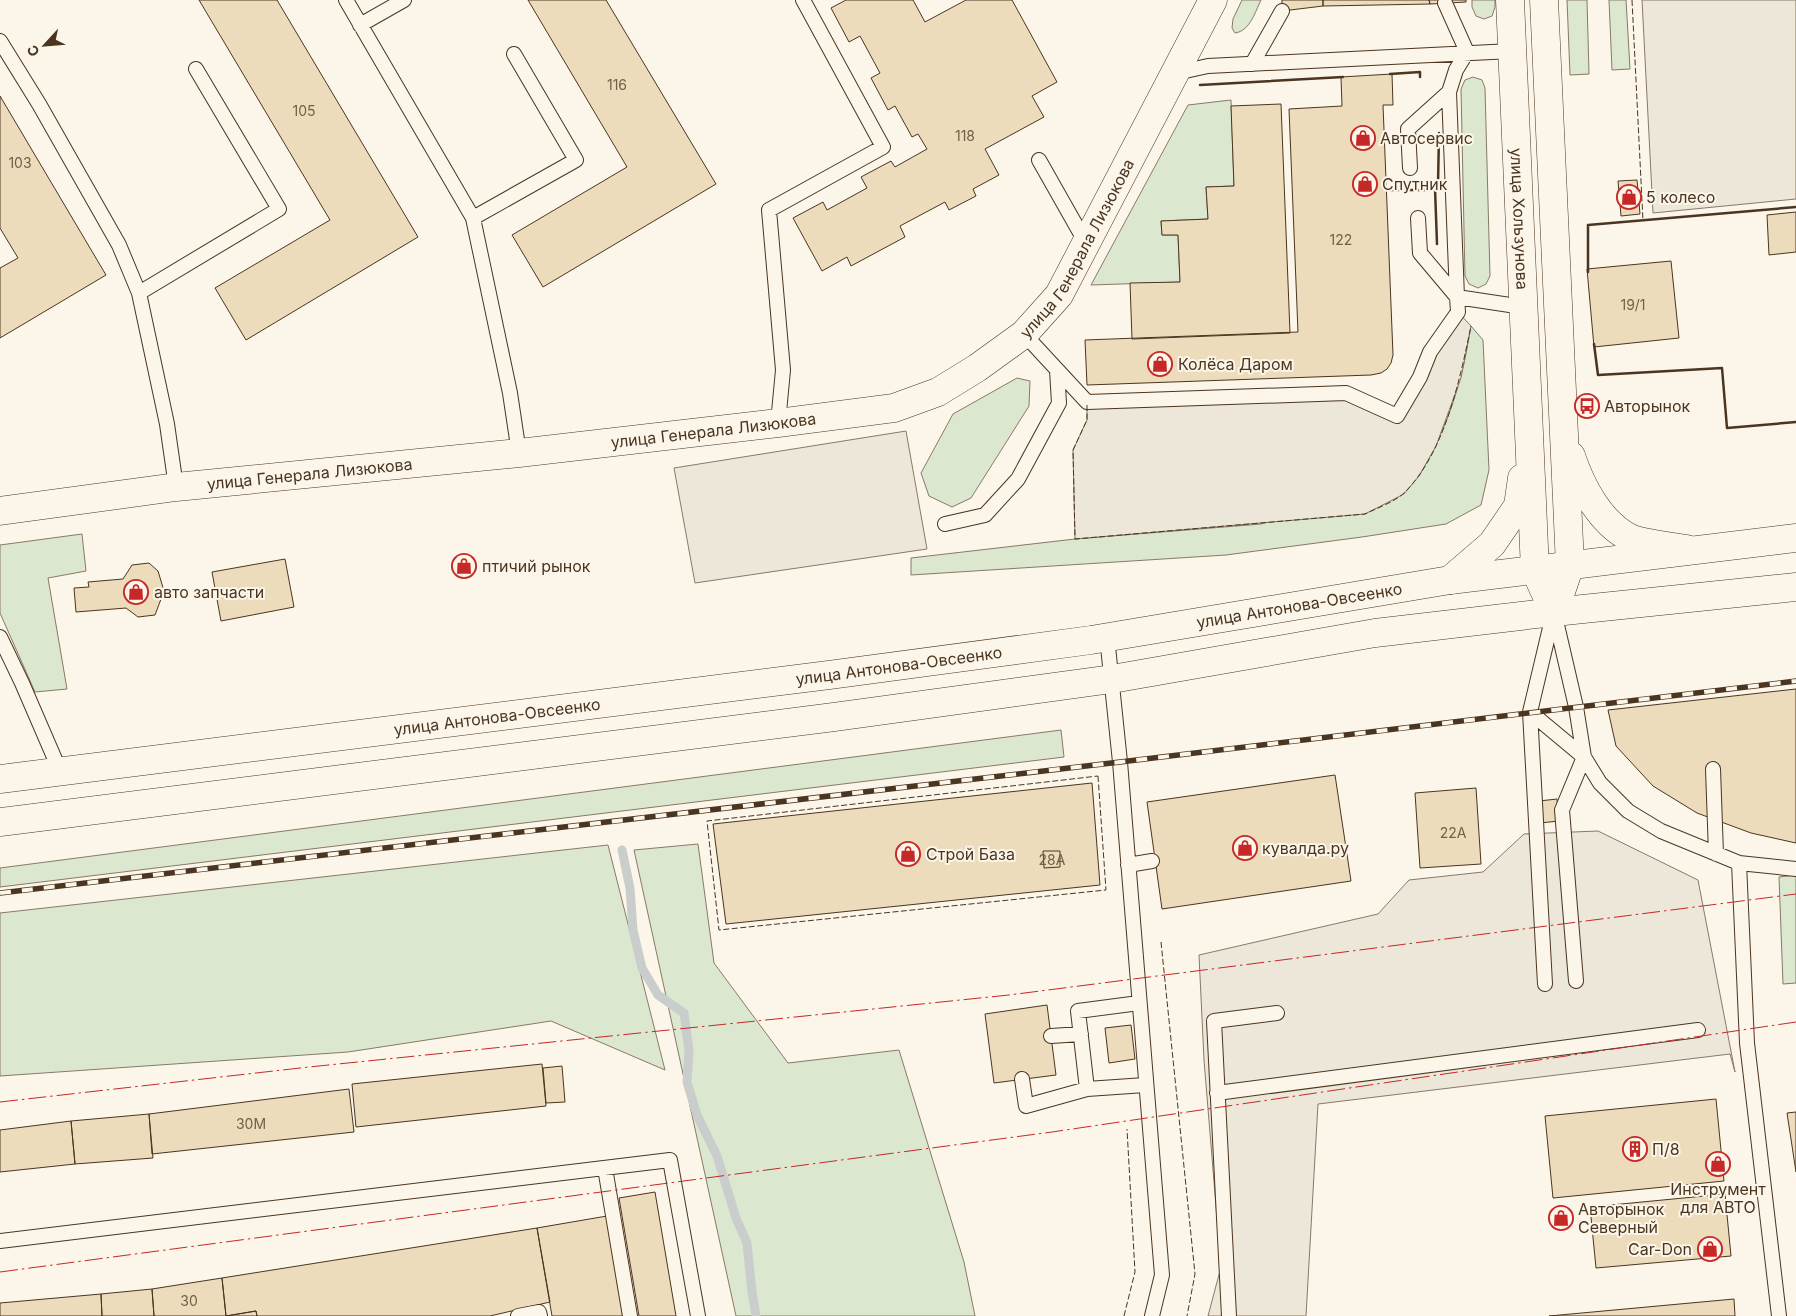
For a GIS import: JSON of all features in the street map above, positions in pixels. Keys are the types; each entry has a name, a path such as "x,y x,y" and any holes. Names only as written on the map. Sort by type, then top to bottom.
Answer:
{"main road":[{"name":"улица Генерала Лизюкова","path":"0,511 176,487 519,453 778,423 894,408 938,392 977,368 1024,334 1059,295 1213,0"},
{"name":"улица Хользунова","path":"1510,0 1534,570 1554,612"},
{"name":"улица Хользунова","path":"1544,0 1570,565 1554,612"},
{"name":"улица Хользунова","path":"1563,435 1578,476 1603,516 1631,538 1691,550"},
{"name":"улица Хользунова","path":"1450,580 1492,544 1518,506 1528,437"},
{"name":"улица Антонова-Овсеенко","path":"0,779 828,675 1107,637 1450,580 1796,538"},
{"path":"0,822 834,717 1112,678 1375,633 1554,612 1796,588"}],"lane":[{"path":"346,0 473,218 510,393 519,453"},
{"path":"360,24 404,0"},
{"path":"778,423 783,370 769,210 883,147 802,0"},
{"path":"1445,3 1466,52"},
{"path":"1252,64 1282,11"},
{"path":"0,41 39,104 120,245 139,293 167,424 176,487"},
{"path":"1176,73 1208,66 1512,51"},
{"path":"1024,334 1087,402 1346,393 1397,416 1420,377 1430,352 1458,312 1449,92 1456,70 1466,52"},
{"path":"473,218 576,160 514,54"},
{"path":"139,293 279,209 196,69"},
{"path":"1410,168 1408,129 1449,92"},
{"path":"1039,160 1086,244"},
{"path":"1418,218 1420,253 1456,296 1523,307"},
{"path":"945,524 985,515 1018,479 1059,403 1057,370"},
{"path":"1554,612 1576,707 1584,757 1562,810 1576,981"},
{"path":"1545,984 1530,712 1554,612"},
{"path":"0,637 60,771"},
{"path":"1107,637 1162,1276 1152,1316"},
{"path":"1530,712 1584,757 1600,783 1628,810 1661,831 1739,863 1796,869"},
{"path":"1713,769 1716,854"},
{"path":"1128,864 1152,861"},
{"path":"1739,863 1747,1043 1779,1316"},
{"path":"1087,1090 1078,1011 1139,1002"},
{"path":"1229,1316 1214,1021 1277,1012"},
{"path":"1218,1093 1698,1030"},
{"path":"1051,1036 1081,1034"},
{"path":"1022,1079 1026,1106 1087,1090 1145,1085"},
{"path":"0,1240 670,1160 698,1316"},
{"path":"605,1168 630,1316"},
{"path":"518,1316 539,1312 540,1316"}],"green space":[{"path":"1242,0 1261,0 1245,29 1235,33 1232,28 1233,19"},
{"path":"1472,0 1495,0 1492,16 1484,19 1476,16 1472,7"},
{"path":"1567,0 1587,0 1589,74 1570,75"},
{"path":"1609,0 1626,0 1630,69 1612,70"},
{"path":"1473,77 1482,80 1485,88 1490,276 1486,284 1478,288 1469,284 1465,276 1461,89 1465,80"},
{"path":"1231,100 1234,186 1206,187 1208,219 1161,221 1162,235 1178,235 1180,282 1091,285 1188,105"},
{"path":"1471,326 1483,340 1489,470 1481,505 1446,524 1226,555 911,575 911,558 1075,539 1261,524 1419,476 1438,441 1448,417 1463,366"},
{"path":"1017,378 1030,381 1029,406 971,498 952,507 929,496 921,473 953,414"},
{"path":"82,534 86,571 48,578 67,689 35,692 0,613 0,545"},
{"path":"1061,730 1064,757 0,887 0,868"},
{"path":"698,844 714,963 788,1063 899,1050 964,1262 975,1316 736,1316 634,850"},
{"path":"608,845 665,1070 551,1021 348,1052 0,1076 0,913"},
{"path":"1796,875 1796,983 1783,984 1779,877"}],"shaded area":[{"path":"1642,0 1796,0 1796,199 1653,213"},
{"path":"1458,312 1471,326 1461,378 1436,446 1419,476 1404,494 1365,514 1075,539 1073,450 1087,420 1087,402 1346,393 1397,416"},
{"path":"906,431 927,549 695,583 674,468"},
{"path":"1598,831 1698,880 1735,1072 1730,1054 1318,1104 1306,1316 1208,1316 1221,1267 1204,1060 1199,955 1378,914 1409,880 1483,872 1524,834"}],"building":[{"path":"199,0 277,0 418,237 246,340 215,288 330,220"},
{"path":"528,0 606,0 716,184 543,287 512,235 627,167"},
{"path":"846,0 913,0 925,22 966,0 1012,0 1057,82 1032,96 1044,117 985,149 999,175 973,189 976,196 949,210 945,202 900,226 905,237 851,266 847,257 822,271 793,218 823,202 827,210 867,188 861,177 891,161 895,167 927,149 918,134 912,137 895,106 888,110 871,78 880,73 860,36 849,42 831,8"},
{"path":"1282,0 1323,0 1323,6 1282,11"},
{"path":"1323,0 1429,0 1430,4 1323,6"},
{"path":"1429,0 1466,0 1466,2 1430,4"},
{"path":"1392,74 1393,105 1383,105 1393,355 1387,369 1381,373 1371,375 1087,385 1085,340 1298,332 1289,109 1342,106 1341,77"},
{"path":"0,96 106,275 0,338 0,268 18,258 0,228"},
{"path":"1281,104 1290,333 1132,339 1130,283 1180,282 1178,235 1162,235 1161,221 1208,219 1206,187 1234,186 1231,106"},
{"name":"5 колесо","path":"1637,180 1640,214 1621,216 1618,181"},
{"path":"1796,212 1796,252 1769,255 1767,215"},
{"path":"1671,261 1679,338 1594,347 1587,269"},
{"path":"285,559 294,607 221,621 212,572"},
{"path":"149,563 158,571 164,591 155,615 138,617 126,608 76,612 74,588 89,587 88,582 123,579 132,565"},
{"path":"1796,689 1796,843 1751,833 1697,813 1653,786 1616,746 1608,710"},
{"path":"1335,775 1351,881 1162,909 1147,802"},
{"name":"Строй База","path":"1092,783 1100,885 726,924 713,824"},
{"path":"1476,788 1481,864 1420,868 1415,793"},
{"path":"1557,799 1559,821 1540,823 1539,801"},
{"path":"1043,851 1060,851 1060,867 1044,868"},
{"path":"1047,1005 1056,1075 994,1083 985,1014"},
{"path":"1131,1025 1135,1059 1109,1063 1105,1028"},
{"path":"542,1064 546,1106 356,1127 352,1084"},
{"path":"562,1066 565,1102 546,1103 543,1068"},
{"path":"349,1089 354,1132 152,1154 149,1114"},
{"name":"П/8","path":"1716,1099 1724,1181 1553,1198 1545,1116"},
{"path":"1796,1112 1796,1172 1787,1113"},
{"path":"149,1114 153,1158 75,1164 71,1121"},
{"path":"71,1121 75,1164 0,1172 0,1130"},
{"path":"655,1192 676,1316 639,1316 619,1198"},
{"path":"1725,1194 1731,1256 1596,1268 1590,1207"},
{"path":"607,1216 624,1316 552,1316 537,1228"},
{"path":"537,1228 550,1302 490,1316 257,1316 256,1311 226,1316 222,1278"},
{"path":"222,1278 226,1316 154,1316 152,1289"},
{"path":"152,1289 154,1316 102,1316 101,1294"},
{"path":"101,1294 102,1316 0,1316 0,1303"},
{"path":"1734,1299 1735,1316 1549,1316"},
{"path":"256,1311 257,1316 226,1316"}],"waterway":[{"path":"622,850 630,888 633,930 642,968 658,995 684,1013 689,1051 687,1082 697,1115 717,1156 736,1218 747,1243 756,1316"}],"railway":[{"path":"0,893 1796,681"}],"fence":[{"path":"1632,0 1643,221"},
{"path":"1087,405 1087,420 1073,450 1075,539 1365,514 1401,496 1419,476 1431,457 1449,414 1462,369 1471,326"},
{"path":"1098,776 1106,890 719,930 707,821 1098,776"},
{"path":"1161,942 1195,1274 1187,1316"},
{"path":"1124,1316 1135,1272 1127,1129"}],"wall":[{"path":"1390,74 1420,72 1420,77"},
{"path":"1200,85 1343,77"},
{"path":"1387,190 1431,190 1438,185 1439,133"},
{"path":"1435,188 1437,244"},
{"path":"1588,272 1588,225 1796,207"},
{"path":"1594,344 1598,375 1722,368 1727,428 1796,422"}],"power":[{"path":"0,1102 309,1067 1009,995 1796,894"},
{"path":"0,1272 1052,1132 1796,1022"}],"place":[{"name":"Автосервис","path":"1363,138"},
{"name":"Спутник","path":"1365,184"},
{"name":"5 колесо","path":"1629,197"},
{"name":"Колёса Даром","path":"1160,364"},
{"name":"Авторынок","path":"1587,406"},
{"name":"птичий рынок","path":"464,566"},
{"name":"авто запчасти","path":"136,592"},
{"name":"кувалда.ру","path":"1245,848"},
{"name":"Строй База","path":"908,854"},
{"name":"П/8","path":"1635,1149"},
{"name":"Инструмент для АВТО","path":"1718,1164"},
{"name":"Авторынок Северный","path":"1561,1218"},
{"name":"Car-Don","path":"1710,1249"}]}
